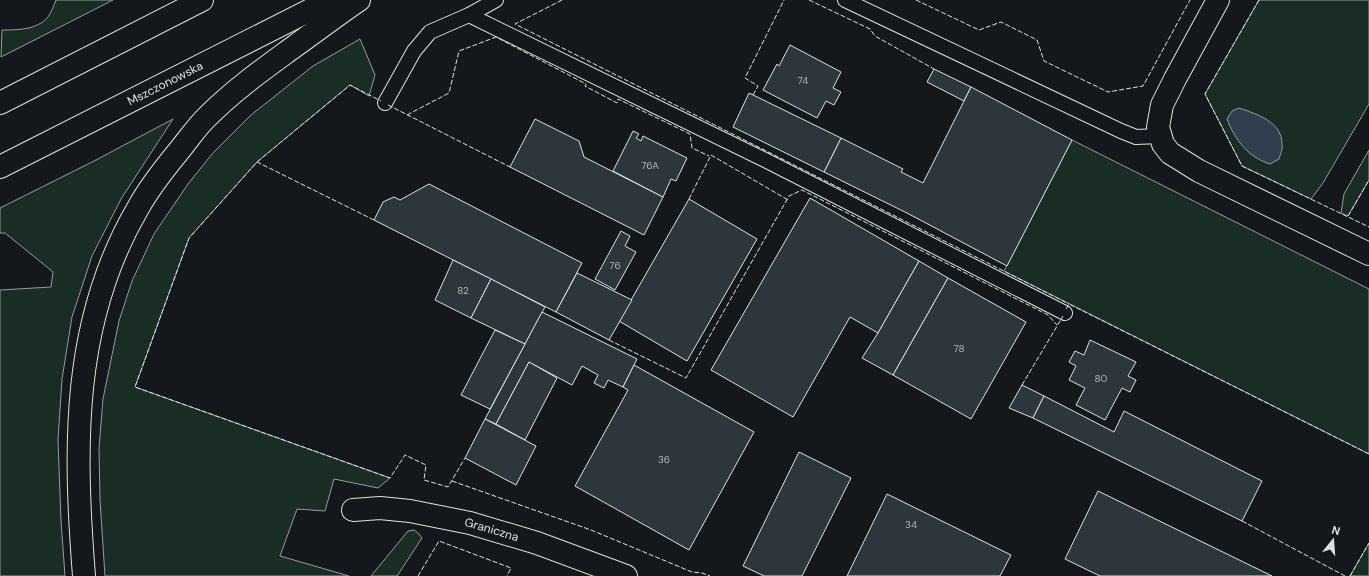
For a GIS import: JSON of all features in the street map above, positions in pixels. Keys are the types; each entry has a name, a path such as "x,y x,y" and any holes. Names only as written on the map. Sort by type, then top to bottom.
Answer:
{"main road":[{"path":"0,103 202,0"},
{"name":"Mszczonowska","path":"0,167 330,0"},
{"path":"84,576 79,509 78,444 82,386 100,292 114,256 138,207 168,164 208,116 247,81 359,0"},
{"path":"1218,0 1162,105 1158,127 1163,144 1170,153 1199,171 1369,254"},
{"name":"Graniczna","path":"353,510 380,508 410,511 470,523 537,543 626,576"}],"lane":[{"path":"385,103 414,51 430,32 469,15 496,0"},
{"path":"845,0 1121,132 1136,136 1160,136"},
{"path":"469,15 765,160 1065,313"}],"green space":[{"path":"56,0 113,0 1,57 2,30 14,30 38,25 48,17"},
{"path":"1259,0 1369,0 1369,104 1323,183 1311,199 1242,166 1205,94"},
{"path":"360,39 375,75 369,96 350,85 257,162 189,238 135,387 390,478 378,488 334,479 325,511 297,509 280,556 349,576 105,576 100,500 99,448 103,399 119,321 132,281 154,234 188,184 212,154 251,115 313,66"},
{"path":"173,119 121,199 92,256 72,317 62,379 58,440 65,576 0,576 0,290 51,287 53,272 5,233 0,233 0,208 96,160"},
{"path":"1072,140 1369,289 1369,454 1004,271"},
{"path":"1369,150 1369,180 1348,216 1341,213 1344,194"},
{"path":"414,530 422,538 397,576 371,576 408,531"},
{"path":"1369,543 1369,576 1350,576"}],"water":[{"path":"1239,108 1261,116 1278,130 1281,136 1282,146 1279,159 1270,164 1262,161 1243,147 1238,141 1227,119 1232,111"}],"building":[{"path":"790,45 841,72 833,88 841,92 834,105 826,101 817,118 763,90 777,64 779,66"},
{"path":"934,69 971,87 964,101 927,82"},
{"path":"971,87 1072,140 1007,266 907,213 824,172 841,138 903,169 901,172 923,183"},
{"path":"749,93 841,138 824,172 733,127"},
{"path":"535,119 579,141 584,157 663,197 644,235 510,167"},
{"path":"633,131 639,134 636,138 641,141 643,136 687,158 676,181 671,179 663,197 613,171"},
{"path":"429,184 582,263 556,312 374,220 383,202 394,197 400,200"},
{"path":"810,198 919,261 878,333 850,317 793,417 711,370"},
{"path":"689,199 757,239 687,361 619,321"},
{"path":"621,231 630,236 625,246 636,252 615,290 595,279"},
{"path":"453,260 491,279 471,318 435,300"},
{"path":"919,261 948,278 893,375 862,358"},
{"path":"577,273 632,300 609,340 556,312"},
{"path":"948,278 1026,322 971,419 893,375"},
{"path":"491,279 545,307 525,344 471,318"},
{"path":"542,312 637,359 623,387 608,380 604,388 594,383 598,375 582,366 572,385 529,362 496,424 485,419"},
{"path":"495,330 525,344 490,409 461,395"},
{"path":"1090,340 1136,362 1128,376 1136,380 1130,392 1122,388 1105,420 1076,405 1085,388 1069,380 1076,366 1069,362 1075,351 1084,355"},
{"path":"529,362 557,378 525,440 496,424"},
{"path":"634,365 754,432 689,550 575,486 628,390 623,387"},
{"path":"1022,385 1044,396 1033,418 1009,408"},
{"path":"1044,396 1114,432 1124,411 1262,481 1242,521 1033,418"},
{"path":"485,419 536,446 516,485 465,458"},
{"path":"799,452 851,478 802,576 764,576 743,566"},
{"path":"1098,491 1272,576 1100,576 1065,559"},
{"path":"887,494 1011,555 1000,576 847,576"}],"fence":[{"path":"562,0 515,24 1069,304"},
{"path":"753,95 758,86 745,78 784,0"},
{"path":"809,0 870,29 875,36 934,69"},
{"path":"916,0 979,30 1001,22 1037,40 1044,61 1108,92 1143,86 1190,0"},
{"path":"1259,0 1205,94 1242,166 1369,227"},
{"path":"407,115 449,93 459,51 496,37 586,84 585,86 617,103 618,99 690,134 692,148 709,156"},
{"path":"257,162 350,85 381,101"},
{"path":"388,105 510,167"},
{"path":"689,199 711,155 788,200"},
{"path":"374,220 257,162 189,238 135,387 390,478 405,455 426,465 424,480 448,487 465,458"},
{"path":"1348,216 1369,180"},
{"path":"609,340 686,378 789,196 802,190 1048,315 1057,325"},
{"path":"1066,309 1069,304 1369,454"},
{"path":"1022,385 1063,316"},
{"path":"452,481 591,530 692,572 710,576"},
{"path":"1242,521 1345,576"},
{"path":"418,576 439,541 511,568 507,576"},
{"path":"1350,576 1369,543"}]}
